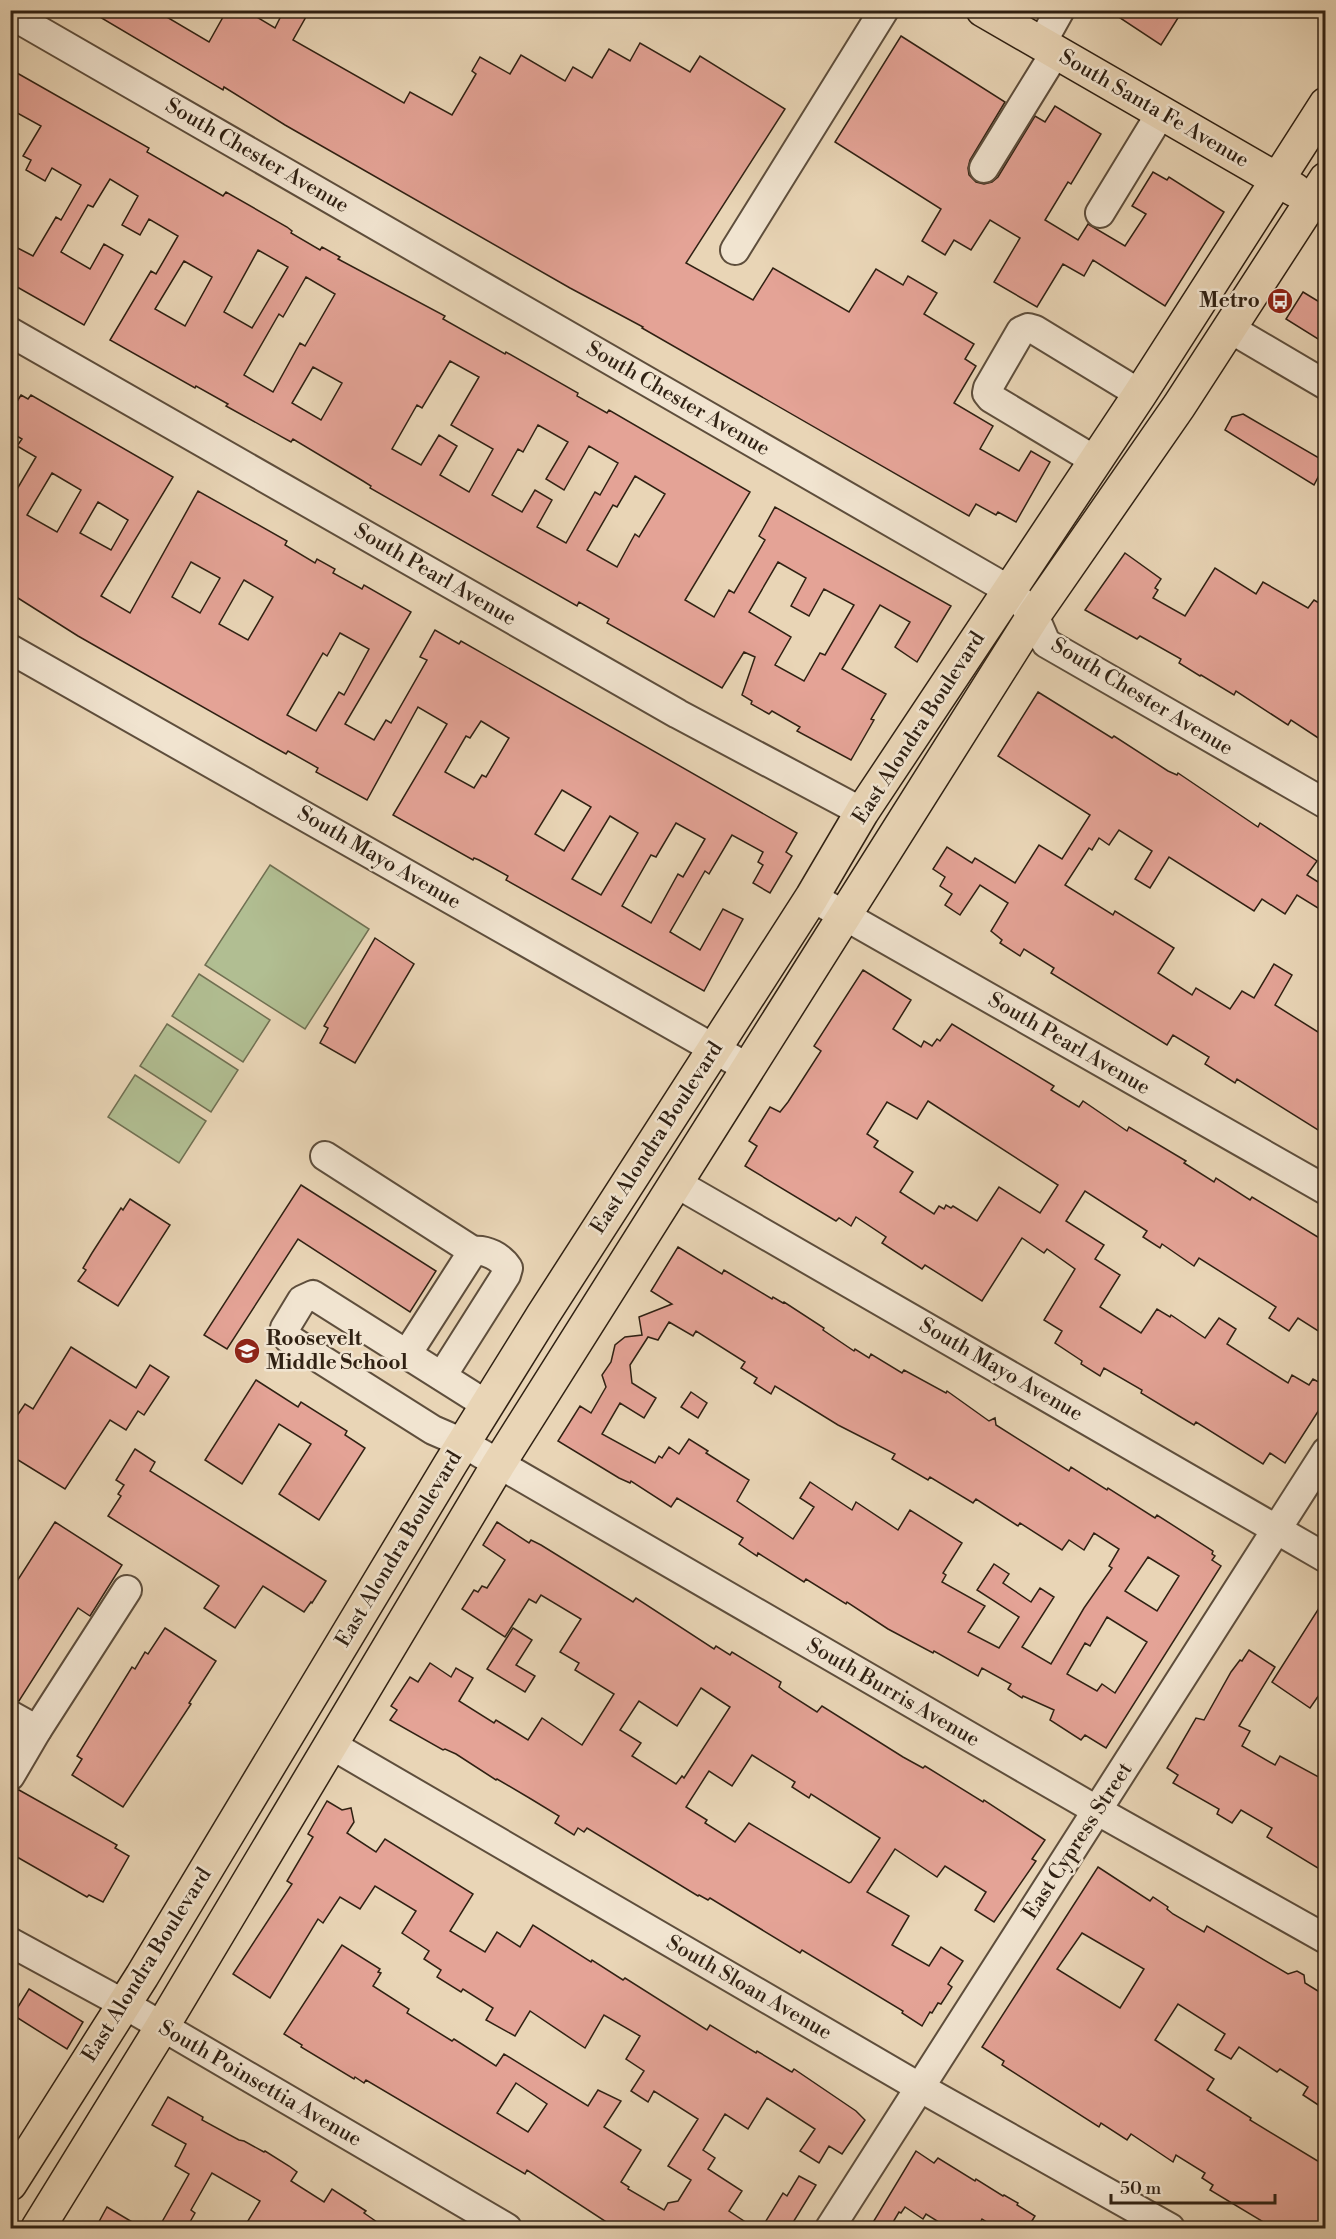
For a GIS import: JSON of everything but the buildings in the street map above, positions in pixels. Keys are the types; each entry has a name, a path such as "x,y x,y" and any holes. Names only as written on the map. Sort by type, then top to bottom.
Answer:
{"main road":[{"name":"South Santa Fe Avenue","path":"983,10 1276,179 1321,195"},
{"name":"East Alondra Boulevard","path":"10,2184 124,2004 463,1443 812,897 862,812 1140,394 1326,104"},
{"name":"East Alondra Boulevard","path":"38,2229 162,2027 498,1465 844,915 1034,615 1139,465 1229,328 1321,195"}],"street":[{"path":"735,250 885,10"},
{"path":"984,168 1048,48 1060,10"},
{"name":"South Chester Avenue","path":"10,14 1009,590 1034,615 1046,644 1326,804"},
{"path":"1100,213 1161,113"},
{"path":"1096,461 987,393 1021,331 1028,328 1035,330 1140,394"},
{"path":"1229,328 1326,385"},
{"name":"South Pearl Avenue","path":"10,332 678,714 862,812"},
{"name":"South Mayo Avenue","path":"10,649 748,1068"},
{"name":"South Pearl Avenue","path":"812,897 1326,1190"},
{"path":"325,1156 472,1251 486,1251 504,1262 508,1271 442,1377"},
{"name":"South Mayo Avenue","path":"676,1183 1326,1558"},
{"path":"472,1251 407,1354 487,1405"},
{"name":"South Burris Avenue","path":"407,1354 313,1295 302,1300 284,1333 289,1339 434,1430 463,1443 1098,1811 1326,1938"},
{"name":"East Cypress Street","path":"830,2229 1326,1452"},
{"path":"10,1776 127,1590"},
{"path":"10,1714 37,1730"},
{"name":"South Sloan Avenue","path":"330,1744 919,2087 1170,2229"},
{"name":"South Poinsettia Avenue","path":"10,1942 124,2004 507,2229"}],"green space":[{"path":"270,865 369,929 305,1029 205,965"},
{"path":"199,974 270,1020 243,1062 172,1016"},
{"path":"167,1024 238,1070 211,1112 140,1066"},
{"path":"135,1075 206,1121 179,1163 108,1117"}],"place":[{"name":"Metro","path":"1280,301"},
{"name":"Roosevelt Middle School","path":"247,1351"}]}
